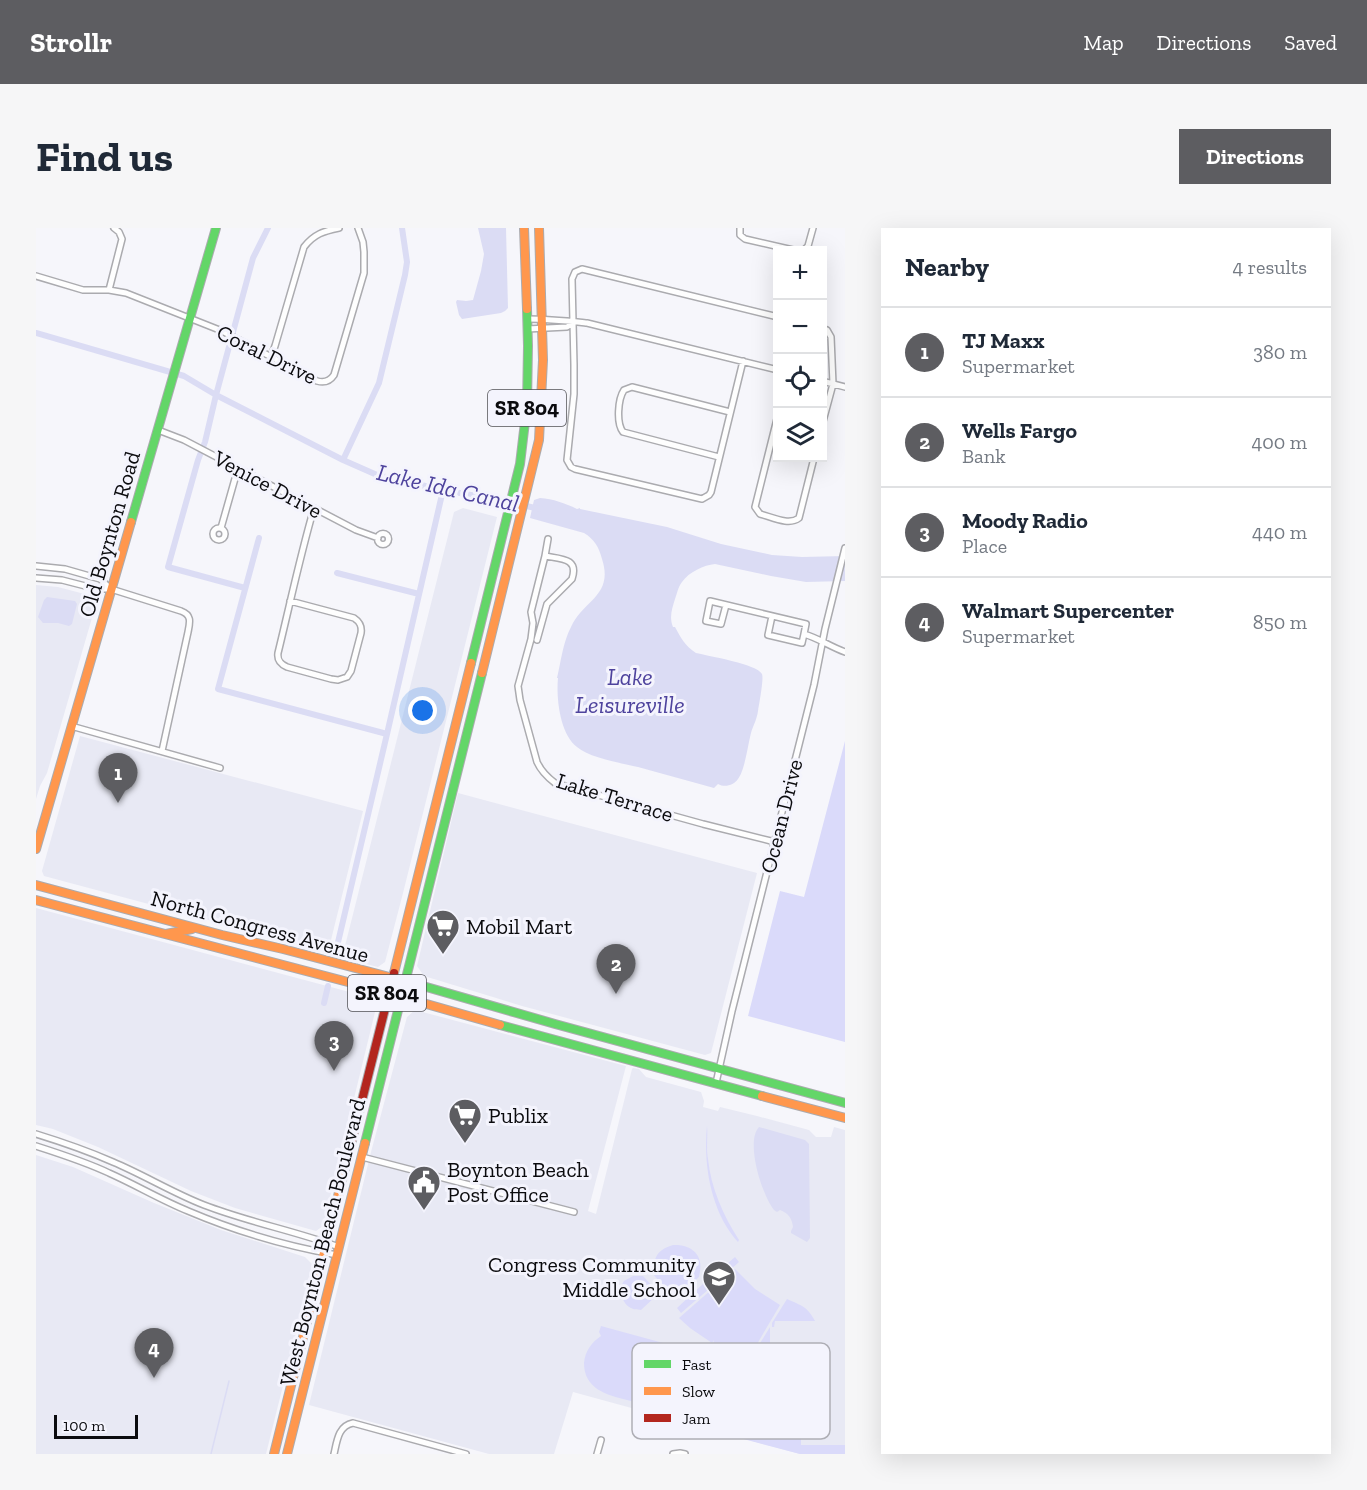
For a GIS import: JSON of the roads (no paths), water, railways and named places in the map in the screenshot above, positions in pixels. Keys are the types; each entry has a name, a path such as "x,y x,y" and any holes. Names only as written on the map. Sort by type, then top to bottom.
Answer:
{"main road":[{"name":"Old Boynton Road","path":"36,849 216,228"},
{"name":"West Boynton Beach Boulevard","path":"273,1454 520,464 527,414 529,369 524,228"},
{"name":"West Boynton Beach Boulevard","path":"287,1454 539,440 543,395 543,323 539,228"},
{"path":"440,783 450,801"},
{"path":"435,805 445,822"},
{"name":"North Congress Avenue","path":"36,885 283,949 845,1102"},
{"name":"North Congress Avenue","path":"36,900 845,1118"},
{"path":"148,930 174,922"},
{"path":"164,934 196,928"},
{"path":"539,1035 555,1024"},
{"path":"558,1041 583,1032"}],"street":[{"path":"271,356 304,247 318,234 339,228"},
{"name":"Coral Drive","path":"36,276 83,290 110,290 126,293 222,331 321,382 329,381 334,375 364,273 363,242 358,228"},
{"path":"740,228 740,235 745,238 777,246"},
{"path":"808,246 813,228"},
{"path":"110,290 122,243 121,235 116,230"},
{"path":"743,362 711,492 706,498 702,500 571,467 567,460 574,394 572,279 575,272 582,269 773,316"},
{"path":"528,319 543,323"},
{"path":"527,328 567,320 573,323 587,323 773,369"},
{"path":"827,331 831,337 833,384 827,408"},
{"path":"827,382 845,387"},
{"path":"719,457 623,432 619,425 620,397 624,390 632,387 730,412"},
{"name":"Venice Drive","path":"158,430 194,445 356,530 378,538"},
{"path":"773,432 755,507 760,514 788,522 799,518 813,462"},
{"path":"221,528 238,468"},
{"path":"291,601 354,618 360,624 361,633 347,677 331,679 287,667 279,662 278,653 314,508"},
{"name":"Lake Terrace","path":"548,539 531,612 533,623 531,639 518,686 541,770 555,783 775,842"},
{"name":"Ocean Drive","path":"716,1083 844,551"},
{"path":"537,640 547,604 572,579 574,573 570,562 545,556"},
{"path":"36,566 65,569 100,579 111,589"},
{"path":"36,578 62,580 97,589 111,589 186,613 190,619 162,751"},
{"path":"726,605 721,624 706,621 710,601 806,624 802,643 768,635 772,616"},
{"path":"804,634 845,652"},
{"path":"71,726 220,768"},
{"path":"36,1134 99,1156 210,1208 326,1242 338,1251"},
{"path":"36,1146 109,1173 213,1221 323,1253 338,1251"},
{"path":"362,1157 574,1212"},
{"path":"334,1454 342,1428 352,1423 466,1454"},
{"path":"597,1454 601,1440"},
{"path":"673,1454 685,1454"}],"water":[{"path":"478,228 506,228 508,308 501,313 462,319 456,302 457,300 473,300 484,254"},
{"name":"Lake Leisureville","path":"550,499 577,509 667,527 721,544 772,555 845,556 845,581 806,582 715,564 693,572 680,586 671,620 673,627 686,645 696,653 742,664 762,674 757,717 743,770 734,783 726,786 718,784 714,788 598,757 583,751 571,741 560,715 557,678 568,633 576,618 601,590 605,571 598,547 588,535 530,518 534,500"},
{"path":"47,597 75,601 77,604 72,624 69,626 43,623 38,617"},
{"path":"759,1127 805,1140 809,1144 810,1238 807,1242 791,1233 793,1227 789,1216 780,1210 777,1212 769,1203 760,1181 754,1156 755,1134"}],"waterway":[{"path":"245,588 168,567 205,442 253,258 268,228"},
{"path":"343,460 379,383 407,262 402,228"},
{"name":"Lake Ida Canal","path":"36,333 184,376 216,395 377,475 540,509"},
{"path":"335,955 443,490"},
{"path":"259,538 218,689 387,734"},
{"path":"337,573 419,594"},
{"path":"324,1003 328,986"},
{"path":"211,1454 229,1381"}],"place":[{"name":"TJ Maxx","path":"118,803"},
{"name":"Mobil Mart","path":"443,955"},
{"name":"Wells Fargo","path":"616,994"},
{"name":"Moody Radio","path":"334,1071"},
{"name":"Publix","path":"465,1144"},
{"name":"Boynton Beach Post Office","path":"424,1211"},
{"name":"Congress Community Middle School","path":"719,1306"},
{"name":"Walmart Supercenter","path":"154,1378"}]}
